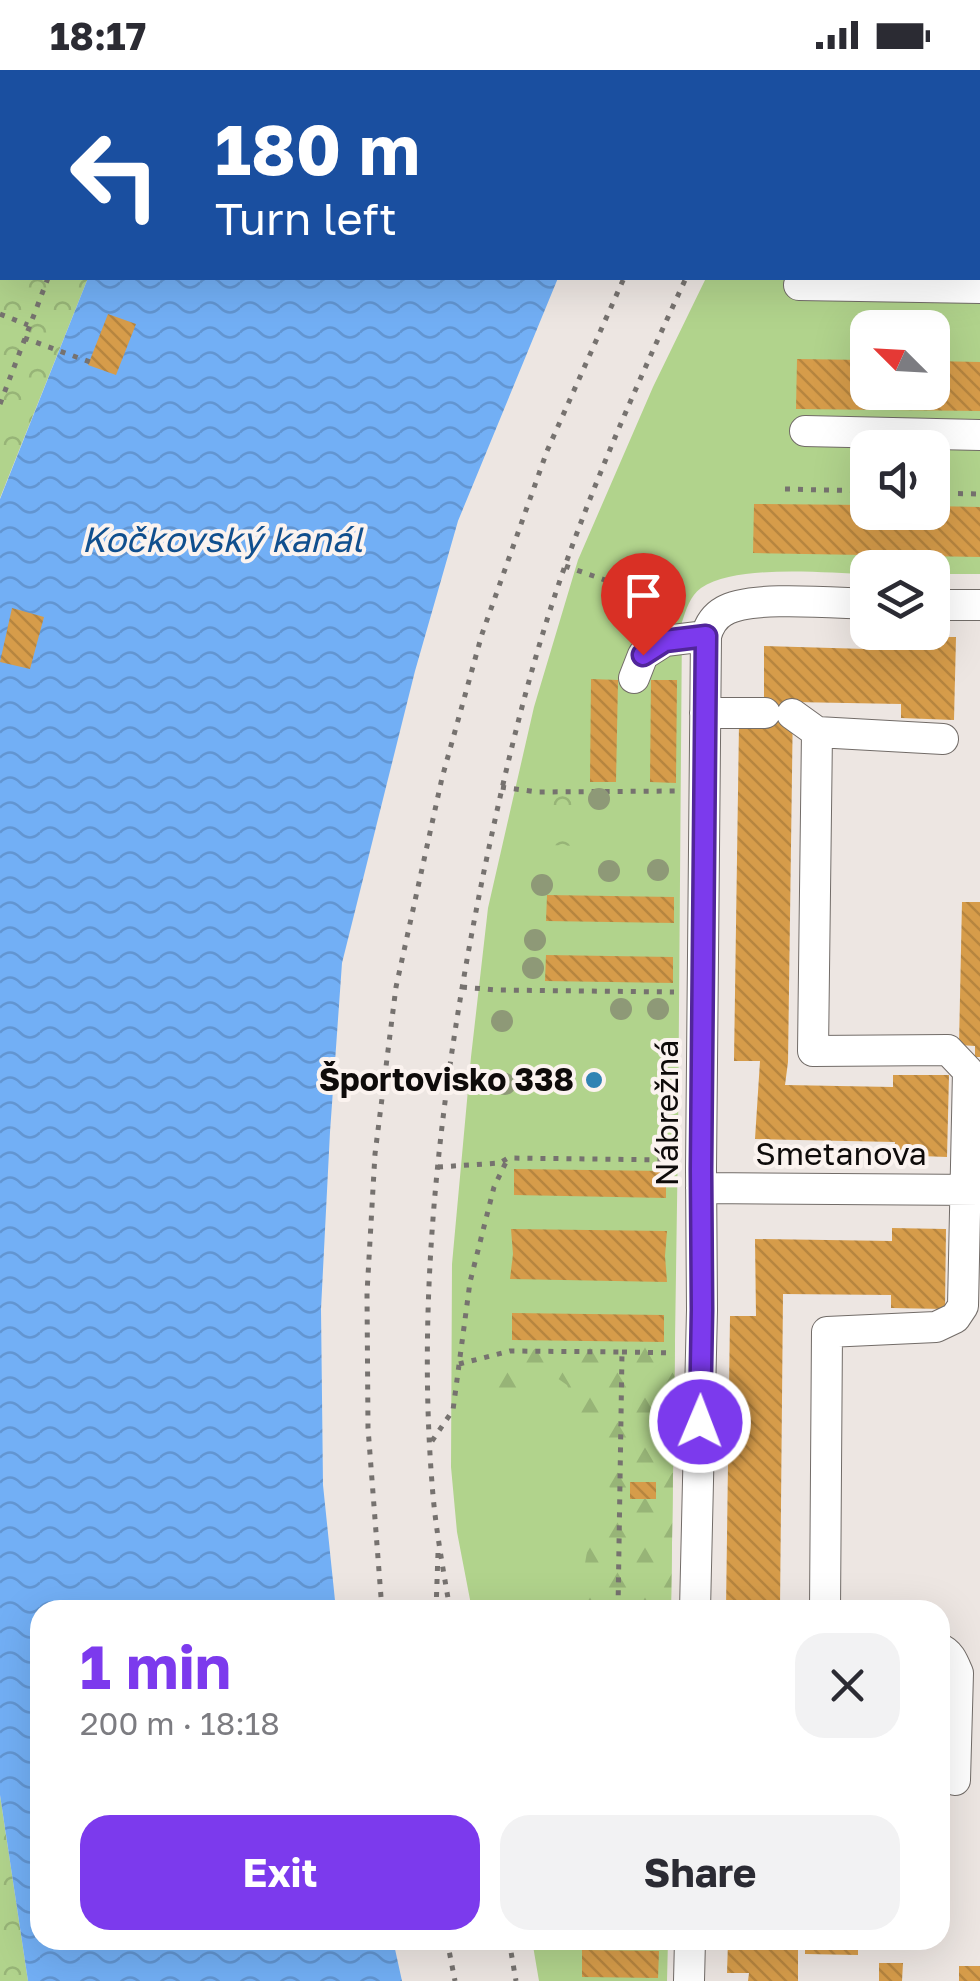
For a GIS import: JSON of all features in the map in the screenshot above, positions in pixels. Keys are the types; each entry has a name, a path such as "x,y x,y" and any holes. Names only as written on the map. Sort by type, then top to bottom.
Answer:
{"street":[{"path":"798,285 980,288"},
{"path":"805,431 980,435"},
{"path":"634,678 643,655 665,641 710,627 726,609 757,602 850,604"},
{"path":"950,605 980,606"},
{"name":"Nábrežná","path":"696,1600 705,713 710,627"},
{"path":"705,713 778,714 817,732 943,739"},
{"path":"817,732 813,1051 948,1050 968,1071 973,1190 963,1306 954,1318 936,1327 827,1332 825,1600"},
{"name":"Smetanova","path":"701,1188 973,1190"},
{"path":"950,1658 958,1673 958,1780"},
{"path":"689,1981 690,1950"}],"path":[{"path":"0,404 47,280"},
{"path":"381,1600 368,1428 366,1293 375,1154 396,986 442,778 482,634 547,451 623,280"},
{"path":"448,1600 438,1542 430,1444 430,1279 440,1128 462,986 502,787 538,649 565,566 622,421 685,280"},
{"path":"0,314 28,325"},
{"path":"24,338 90,362"},
{"path":"785,489 850,491"},
{"path":"950,493 980,494"},
{"path":"565,566 710,627"},
{"path":"502,787 537,792 686,791"},
{"path":"462,986 496,990 685,992"},
{"path":"438,1166 500,1163 508,1158 682,1160"},
{"path":"430,1444 453,1410 470,1282 494,1187 508,1158"},
{"path":"459,1364 510,1351 679,1353"},
{"path":"618,1600 622,1352"},
{"path":"436,1600 438,1542"},
{"path":"449,1950 454,1981"},
{"path":"511,1950 516,1981"}],"green space":[{"path":"0,280 87,280 0,498"},
{"path":"705,280 980,280 980,574 950,574 950,550 850,550 850,573 758,573 717,580 694,595 682,622 671,1600 470,1600 457,1532 451,1467 452,1264 471,1057 488,908 534,707 578,560 653,387"},
{"path":"552,795 579,797 577,846 549,845"},
{"path":"550,1340 675,1342 671,1600 579,1600 588,1546 616,1509 605,1472 607,1438 585,1428 567,1385 547,1371 504,1409 483,1394 504,1367"},
{"path":"0,1795 28,1981 0,1981"},
{"path":"534,1950 668,1950 667,1981 539,1981"}],"water":[{"name":"Kočkovský kanál","path":"87,280 557,280 458,521 415,671 342,963 321,1309 323,1485 335,1600 30,1600 30,1950 395,1950 402,1981 28,1981 0,1795 0,499"}],"building":[{"path":"108,314 136,324 116,375 88,365"},
{"path":"797,359 850,360 850,410 796,409"},
{"path":"950,361 980,362 980,411 888,410 950,410"},
{"path":"754,504 850,505 850,530 950,530 950,506 980,507 980,557 950,556 950,550 850,550 850,555 753,553"},
{"path":"12,608 44,617 30,669 0,662"},
{"path":"950,637 956,637 954,720 901,718 901,704 793,702 785,1085 893,1087 893,1075 949,1075 947,1157 894,1155 895,1142 755,1139 760,1061 734,1061 739,724 764,701 764,646 950,650"},
{"path":"591,679 618,680 616,782 590,782"},
{"path":"651,680 677,680 676,783 650,782"},
{"path":"547,895 674,897 674,923 546,921"},
{"path":"962,902 980,902 980,1057 975,1057 975,1046 959,1045"},
{"path":"546,955 673,957 673,983 545,981"},
{"path":"514,1169 666,1171 666,1198 514,1195"},
{"path":"892,1228 946,1229 945,1309 891,1308 891,1295 783,1294 780,1600 726,1600 730,1316 756,1316 755,1239 892,1241"},
{"path":"511,1229 667,1231 667,1282 510,1279"},
{"path":"512,1313 664,1315 664,1342 512,1340"},
{"path":"630,1482 656,1482 656,1499 630,1499"},
{"path":"582,1950 659,1951 658,1978 582,1977"},
{"path":"728,1950 798,1950 798,1981 748,1981 749,1973 727,1973"},
{"path":"805,1950 858,1950 858,1955 805,1954"},
{"path":"879,1963 903,1963 902,1981 879,1981"},
{"path":"959,1966 980,1966 980,1981 959,1981"}],"place":[{"name":"Športovisko 338","path":"594,1080"}],"route":[{"path":"643,655 665,641 706,636 700,1422"}]}
